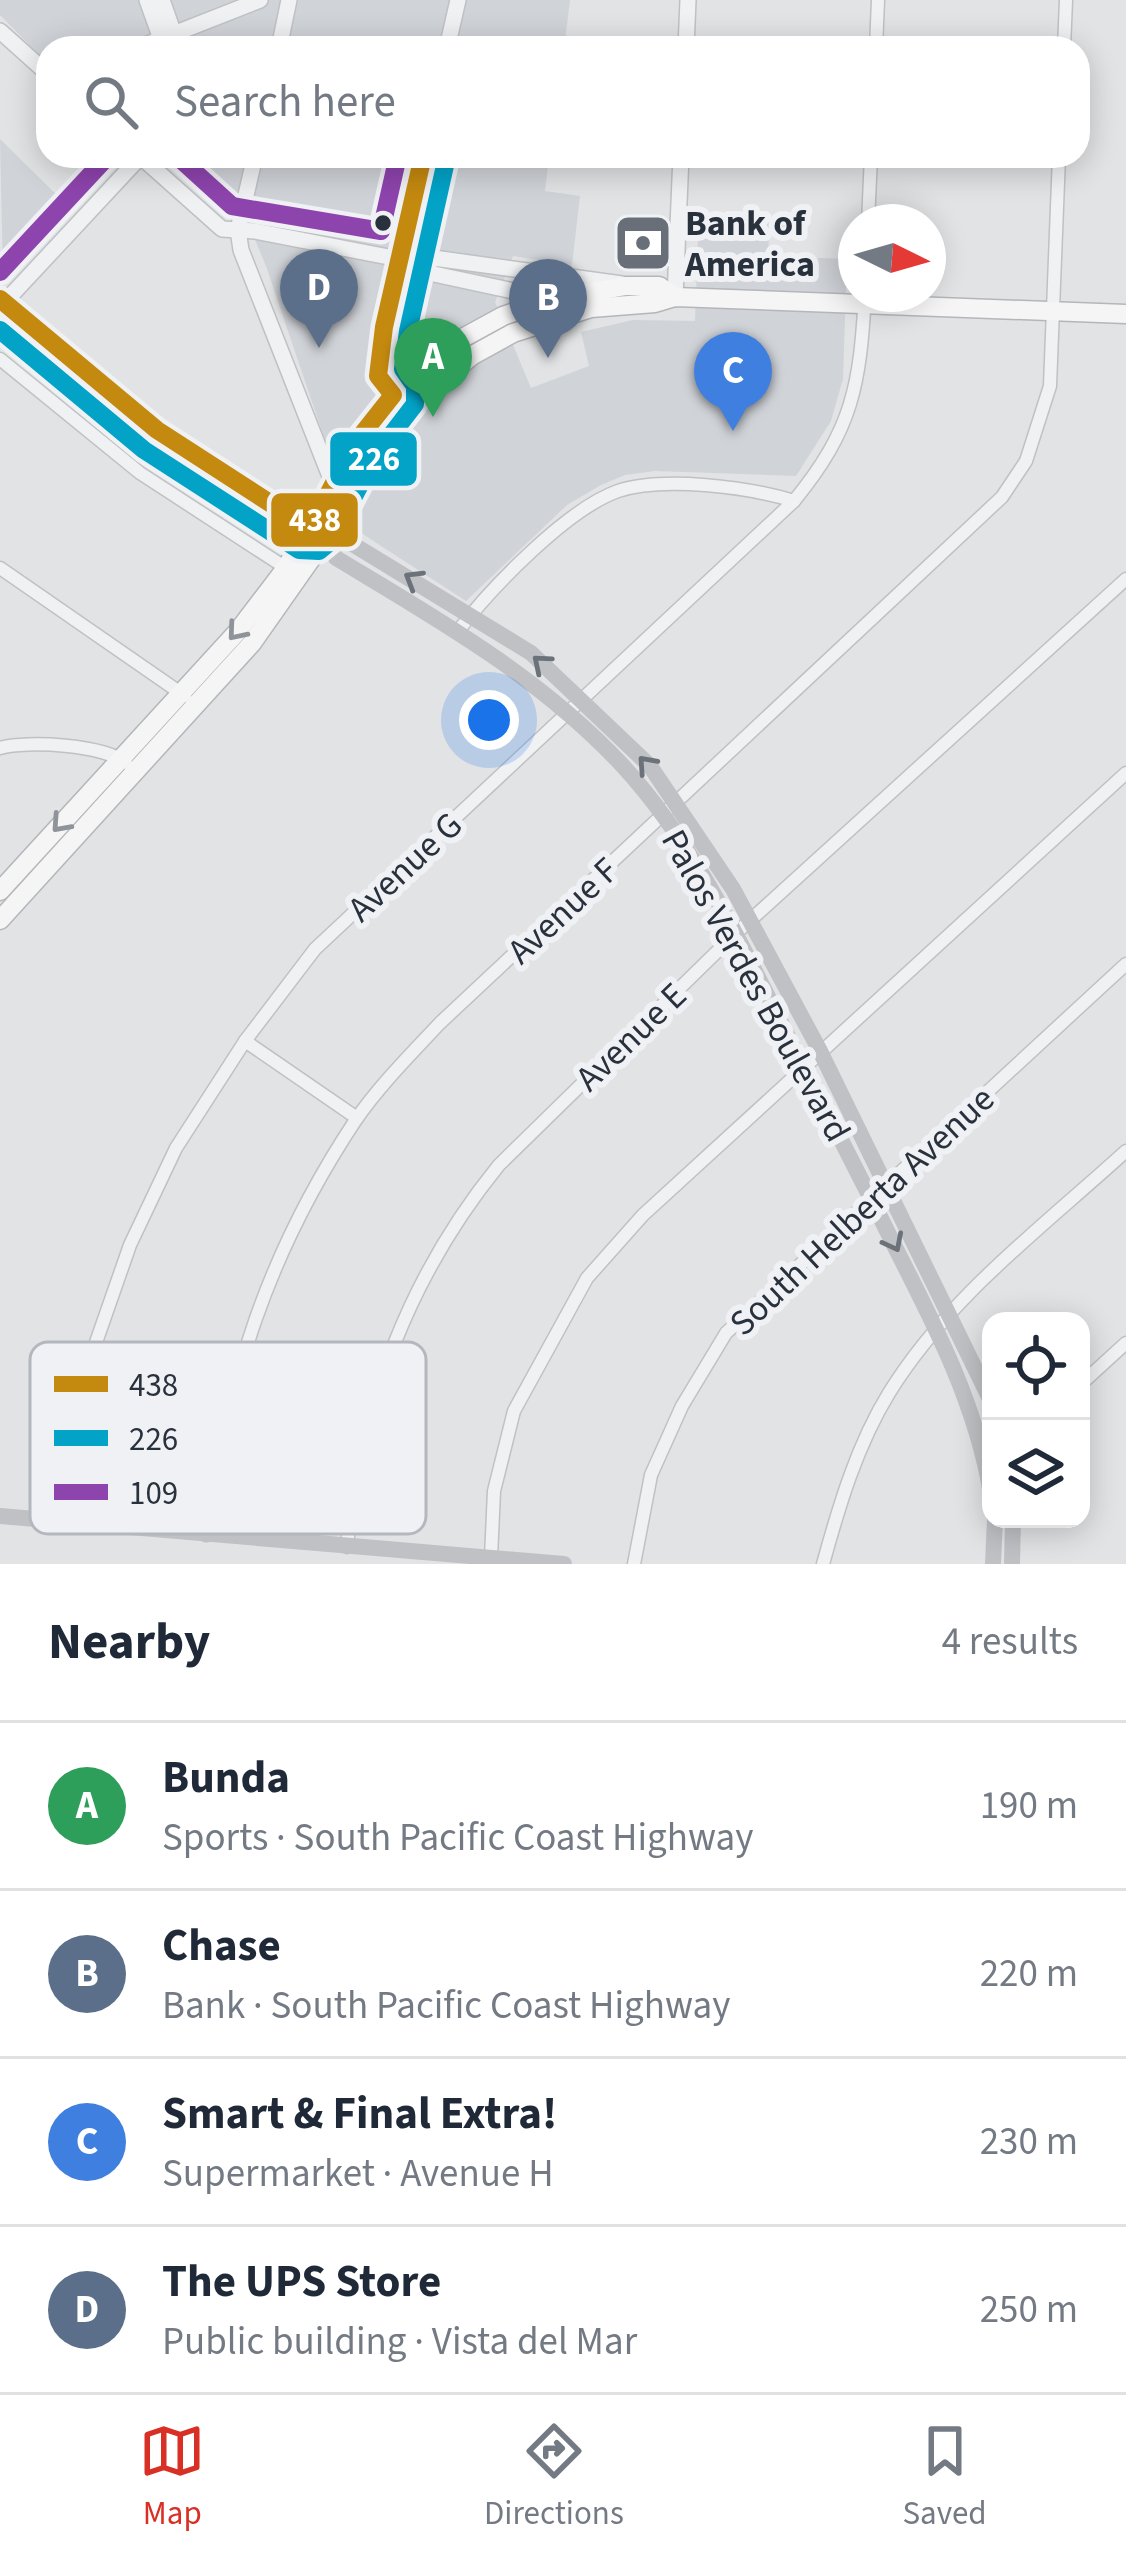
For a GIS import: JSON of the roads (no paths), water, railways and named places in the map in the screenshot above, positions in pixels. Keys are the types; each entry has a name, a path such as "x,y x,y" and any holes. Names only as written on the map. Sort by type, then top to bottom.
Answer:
{"main road":[{"path":"189,699 286,568 318,534 333,484 355,443 421,368 503,316 551,299 626,286 659,286 675,296"},
{"path":"0,891 259,634 378,443 424,394 473,355 513,333 564,316 675,296 838,299"},
{"name":"Palos Verdes Boulevard","path":"2,301 157,430 318,534 349,542 531,653 650,766 936,1331 982,1441"},
{"path":"946,304 1126,314"},
{"path":"378,443 375,434 398,407 394,395"},
{"name":"Palos Verdes Boulevard","path":"318,534 336,558 534,682 671,809 726,877 887,1182 982,1381"},
{"path":"0,920 127,764"},
{"path":"0,1516 30,1519"},
{"path":"993,1564 995,1528"},
{"path":"1012,1564 1013,1528"},
{"path":"194,1534 347,1546 438,1560 491,1557 564,1564"}],"street":[{"path":"147,0 168,36"},
{"path":"162,0 168,36"},
{"path":"168,36 260,0"},
{"path":"282,36 290,0"},
{"path":"450,36 458,0"},
{"path":"686,36 688,0"},
{"path":"876,36 878,0"},
{"path":"1064,36 1066,0"},
{"path":"0,32 36,64"},
{"path":"2,301 129,168"},
{"path":"154,168 222,229 399,260 434,274 551,299 564,316"},
{"path":"252,168 238,230 249,273 333,484"},
{"path":"394,395 378,376 384,327 420,168"},
{"path":"675,296 680,168"},
{"path":"869,204 870,168"},
{"name":"Avenue F","path":"246,1342 292,1227 357,1118 440,1023 1002,496 1026,461 1049,386 1058,168"},
{"path":"399,260 419,256 626,286"},
{"name":"Avenue G","path":"96,1342 130,1245 176,1148 245,1041 315,949 794,501 838,439 849,412 860,369 863,312"},
{"path":"0,359 140,473 286,568"},
{"path":"458,631 562,524 620,490 649,485 727,489 794,501"},
{"path":"0,568 189,699"},
{"name":"Avenue E","path":"394,1342 455,1223 499,1165 734,934 1126,579"},
{"path":"0,734 127,764"},
{"path":"0,748 21,742"},
{"path":"491,1557 494,1491 514,1411 587,1278 643,1215 1126,773"},
{"name":"South Helberta Avenue","path":"634,1564 651,1475 682,1406 726,1333 1126,964"},
{"path":"245,1041 357,1118"},
{"path":"823,1564 844,1487 889,1394 950,1312 1126,1151"},
{"path":"1090,1376 1126,1342"},
{"name":"Avenue E","path":"347,1546 349,1534"}],"place":[{"name":"Bank of America","path":"643,243"},
{"name":"The UPS Store","path":"319,348"},
{"name":"Chase","path":"548,358"},
{"name":"Bunda","path":"433,417"},
{"name":"Smart & Final Extra!","path":"733,431"}]}
